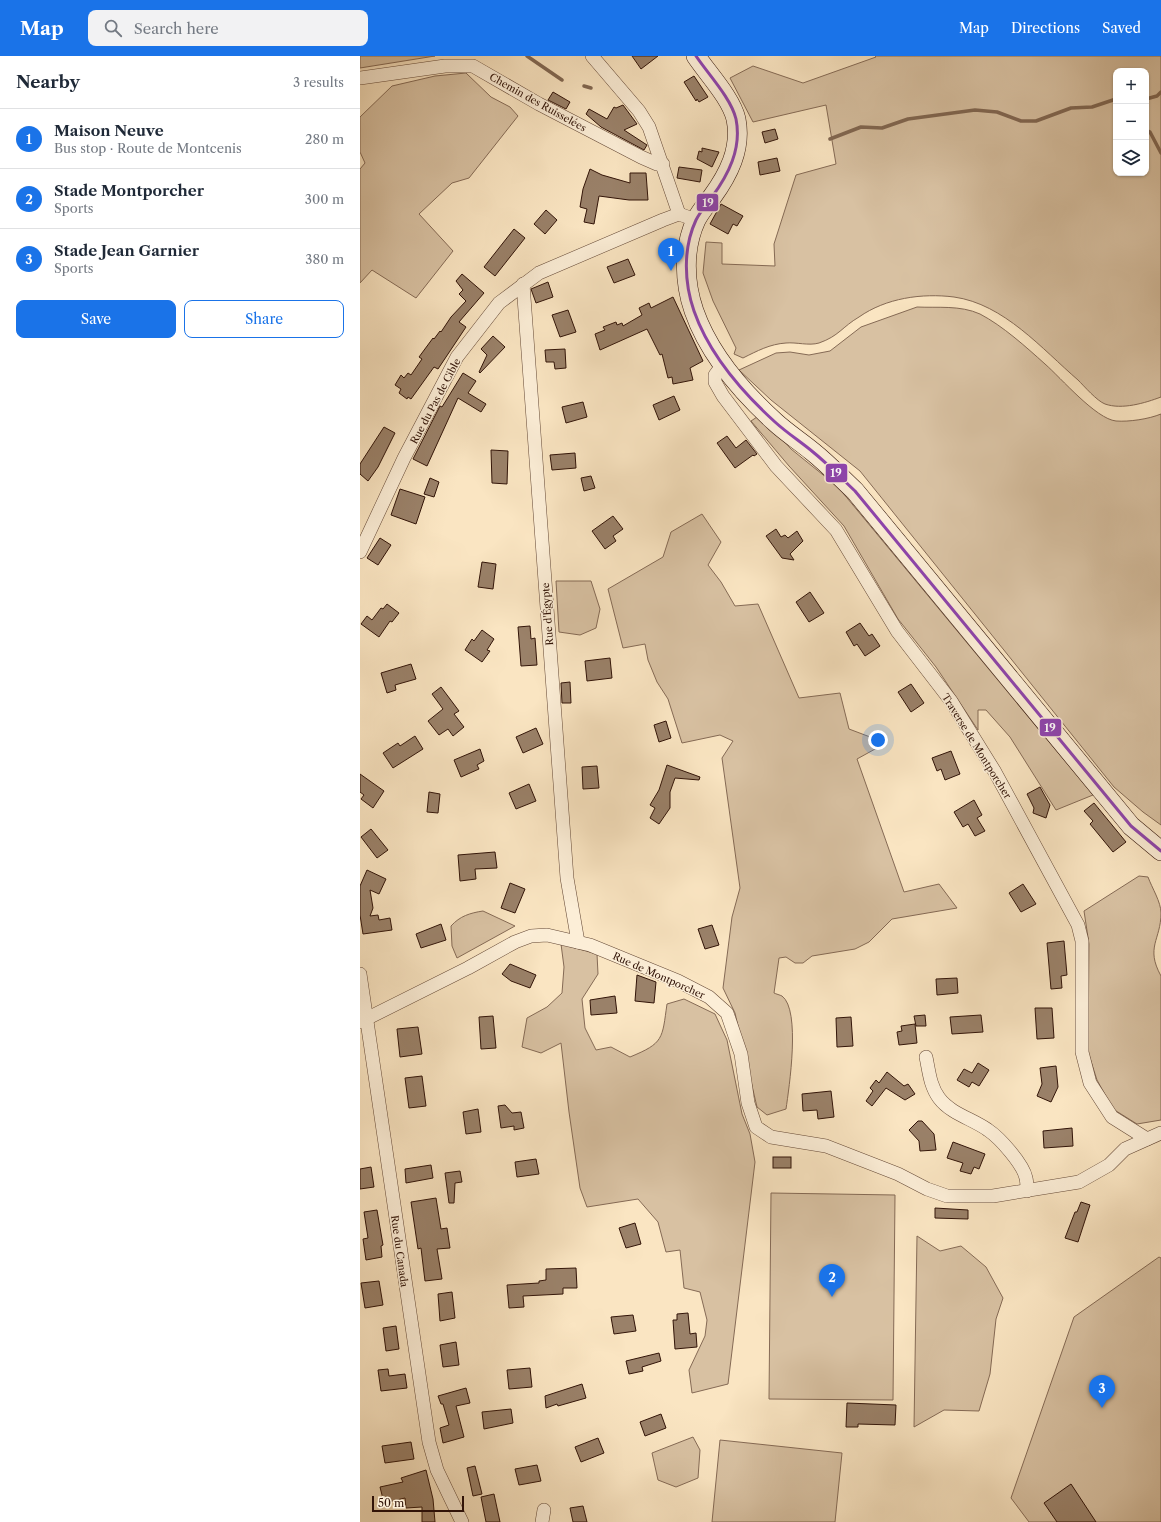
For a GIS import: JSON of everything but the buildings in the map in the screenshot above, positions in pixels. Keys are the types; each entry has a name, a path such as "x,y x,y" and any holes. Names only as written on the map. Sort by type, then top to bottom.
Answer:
{"main road":[{"path":"696,56 730,105 736,120 737,136 736,149 731,167 720,186 692,216 686,268 687,282 694,311 709,342 742,389 776,423 814,452 855,491 1131,826 1161,851"}],"street":[{"path":"592,56 639,111 649,127 663,164 692,216"},
{"name":"Chemin des Ruisselées","path":"360,78 445,66 473,66 539,104 634,154 657,164 663,164"},
{"name":"Rue du Pas de Cible","path":"360,552 404,458 457,358 498,303 538,273 663,220 692,216"},
{"name":"Rue d'Égypte","path":"523,284 567,878 578,942"},
{"name":"Traverse de Montporcher","path":"723,364 715,375 715,382 723,396 776,466 836,530 897,632 951,701 1003,785 1078,925 1082,941 1082,1052 1090,1083 1112,1117 1147,1139"},
{"name":"Rue de Montporcher","path":"364,1020 468,968 515,942 531,936 547,935 590,945 678,982 709,997 727,1013 741,1054 748,1103 756,1127 771,1137 826,1146 898,1174 927,1189 947,1196 993,1196 1079,1182 1109,1165 1124,1149 1161,1134"},
{"name":"Rue du Canada","path":"360,974 364,1020 429,1442 437,1470 462,1522"},
{"path":"926,1057 931,1082 940,1100 950,1108 988,1130 999,1140 1026,1177 1027,1191"}],"shaded area":[{"path":"360,56 435,56 360,68"},
{"path":"875,56 1161,56 1161,397 1126,406 1112,406 1105,404 1095,397 1036,342 1006,318 972,301 954,297 929,296 905,298 892,301 870,311 853,321 836,334 819,343 790,343 774,345 743,358 734,354 736,348 713,301 703,273 706,242 722,243 722,264 775,266 774,244 796,175 836,164 826,105 753,122 730,78 753,66 803,83 876,57"},
{"path":"466,73 491,97 510,107 518,116 469,178 452,183 419,214 453,251 416,298 372,270 360,283 360,169 365,163 360,152 360,117 392,86 435,76"},
{"path":"917,307 965,309 989,319 1006,331 1045,364 1089,406 1108,419 1116,421 1133,421 1161,414 1161,825 1143,812 1114,787 860,471 771,400 739,370 776,353 790,352 809,355 830,351 861,327"},
{"path":"760,415 791,449 838,487 1093,795 1056,810 1010,737 986,710 978,710 978,730 936,667 898,619 844,526 789,466 751,421"},
{"path":"702,514 721,542 708,565 721,582 735,606 758,604 799,698 840,693 849,729 886,743 857,759 904,892 939,884 957,908 892,919 869,942 855,949 812,956 803,963 795,963 786,957 779,958 774,993 782,996 788,1004 791,1017 791,1068 786,1109 767,1115 757,1107 735,1013 723,988 732,917 740,888 722,758 733,741 720,735 682,743 668,699 657,682 648,660 645,644 623,648 608,589 663,557 671,532"},
{"path":"556,581 591,581 600,609 596,628 580,635 559,632"},
{"path":"1139,876 1148,877 1161,909 1154,958 1161,976 1161,1120 1137,1124 1113,1109 1097,1080 1088,1052 1089,944 1084,911"},
{"path":"483,911 515,926 457,958 452,946 451,926 466,916"},
{"path":"561,944 597,954 598,974 582,999 585,1028 596,1050 611,1047 630,1057 649,1048 655,1043 662,1032 667,1004 684,999 715,1014 727,1040 742,1114 750,1134 755,1162 728,1384 692,1393 689,1370 705,1336 707,1320 700,1292 684,1288 680,1250 666,1252 658,1222 638,1199 587,1207 580,1188 561,1043 541,1053 522,1047 527,1018 547,1007 562,993 564,967"},
{"path":"771,1193 895,1195 893,1400 769,1399"},
{"path":"917,1236 940,1251 961,1246 986,1267 1003,1298 996,1319 990,1374 979,1411 944,1410 914,1427"},
{"path":"1159,1257 1161,1258 1161,1522 1029,1522 1011,1498 1074,1317"},
{"path":"693,1437 700,1450 698,1478 676,1487 658,1480 652,1453"},
{"path":"720,1440 842,1453 835,1522 712,1522"}],"waterway":[{"path":"527,56 562,80"},
{"path":"584,86 591,88"},
{"path":"1149,98 1157,96 1161,92"},
{"path":"830,139 861,127 882,128 908,119 975,110 997,112 1021,121 1036,121 1071,108 1092,107 1113,100"},
{"path":"1149,132 1161,153"}],"transit line":[{"name":"19","path":"696,56 719,86 729,103 736,119 737,130 735,151 728,171 696,220 687,253 686,265 688,288 694,311 708,342 728,371 751,398 780,426 819,457 855,491 1131,826 1161,851"}],"place":[{"name":"Maison Neuve","path":"671,271"},
{"name":"Stade Montporcher","path":"832,1297"},
{"name":"Stade Jean Garnier","path":"1102,1408"}]}
